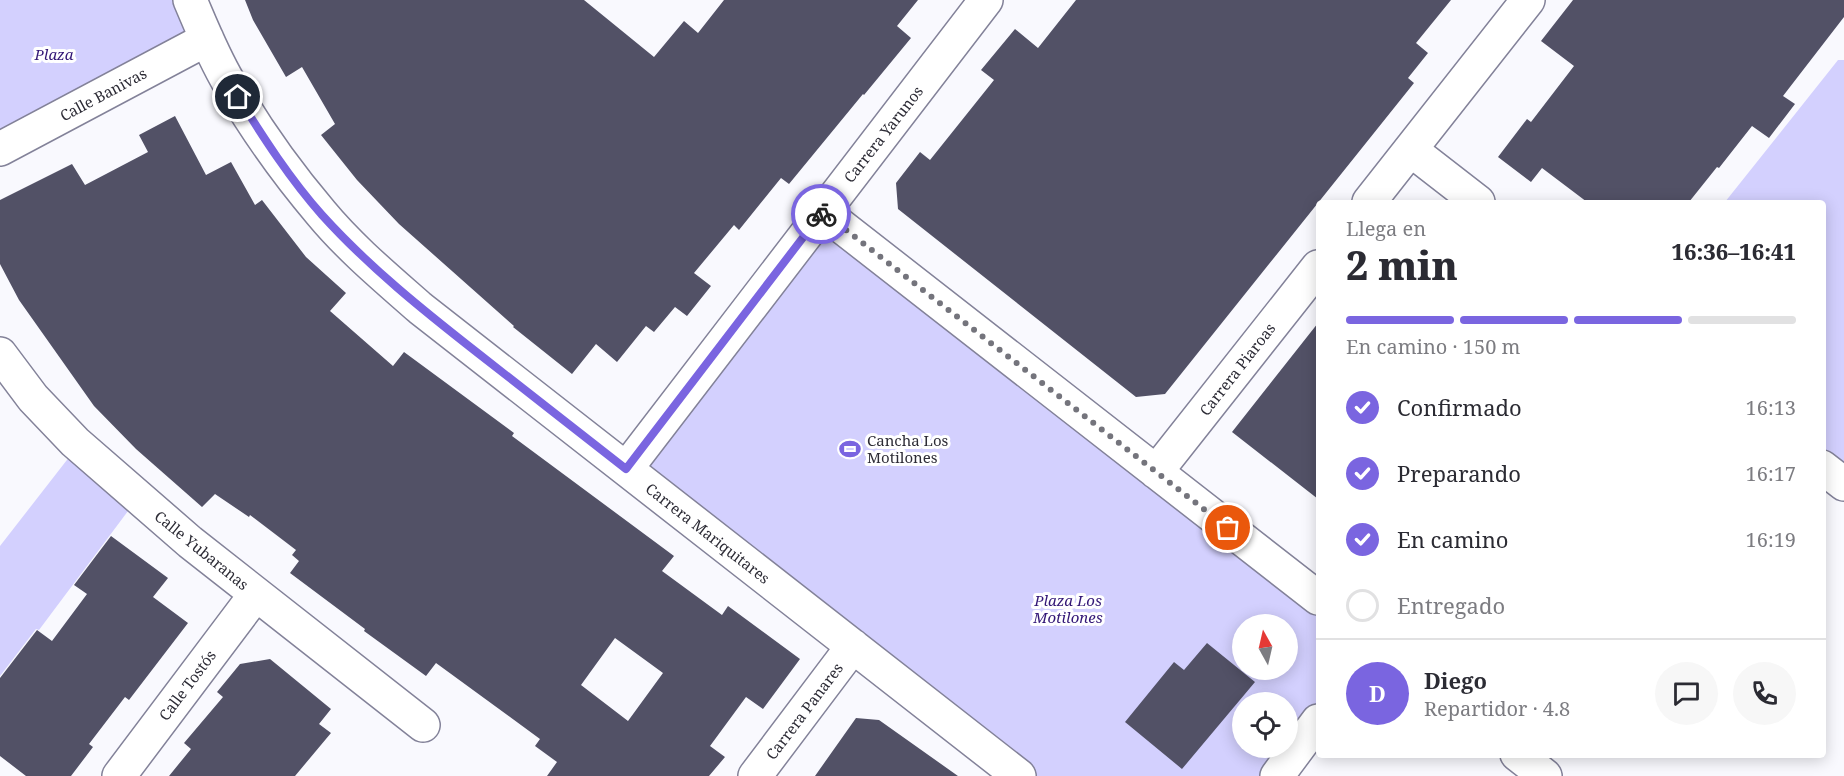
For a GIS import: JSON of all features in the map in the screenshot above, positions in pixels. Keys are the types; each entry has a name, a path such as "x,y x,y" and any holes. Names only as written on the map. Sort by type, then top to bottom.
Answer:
{"street":[{"name":"Carrera Mariquitares","path":"190,0 228,82 256,126 321,214 361,255 420,308 1019,776"},
{"name":"Carrera Yarunos","path":"626,469 986,0"},
{"path":"1371,200 1528,0"},
{"name":"Calle Banivas","path":"0,149 207,39"},
{"path":"1410,150 1475,200"},
{"path":"823,212 1316,596"},
{"name":"Carrera Piaroas","path":"1156,472 1316,270"},
{"name":"Calle Yubaranas","path":"0,354 33,398 75,442 190,542 423,725"},
{"path":"1826,470 1844,484"},
{"name":"Calle Tostós","path":"119,776 256,594"},
{"name":"Carrera Panares","path":"754,776 853,646"},
{"path":"1277,776 1316,724"},
{"path":"1522,758 1545,776"}],"green space":[{"name":"Plaza","path":"0,0 186,0 202,37 0,145"},
{"path":"1838,60 1844,60 1844,484 1826,470 1826,200 1727,200"},
{"name":"Plaza Los Motilones","path":"823,212 1316,596 1316,724 1298,748 1298,692 1232,692 1232,758 1290,758 1277,776 1019,776 626,469"},
{"path":"77,447 137,499 39,630 36,629 0,676 0,546"}],"building":[{"path":"245,0 584,0 654,57 684,21 698,33 724,0 918,0 897,26 911,38 789,184 781,178 739,230 734,225 694,273 711,286 687,316 675,307 654,332 646,326 617,362 596,344 572,374 513,327 399,224 357,180 321,135 335,124 302,67 286,77 253,20"},
{"path":"1076,0 1451,0 1416,43 1428,53 1408,78 1414,83 1320,200 1316,200 1316,205 1165,394 1136,397 898,209 896,183 920,152 930,160 994,80 981,70 1015,29 1038,48"},
{"path":"1573,0 1844,0 1844,17 1783,96 1795,104 1769,138 1752,126 1691,200 1584,200 1542,168 1531,182 1498,157 1527,119 1531,122 1574,66 1541,41"},
{"path":"175,116 206,175 231,162 255,205 262,200 306,257 346,293 330,311 393,366 404,352 514,433 512,436 674,556 662,571 722,615 728,606 800,659 763,709 746,697 710,746 725,757 709,776 547,776 557,762 535,746 540,739 436,663 426,676 364,631 365,629 290,573 299,561 292,555 296,550 250,515 249,517 215,494 202,507 136,449 94,406 19,300 0,264 0,200 72,164 85,185 148,152 139,135","holes":["615,638 663,673 628,721 581,685"]},
{"path":"1316,326 1316,497 1232,432"},
{"path":"111,536 168,578 153,597 188,623 129,700 125,697 89,744 93,747 71,776 26,776 0,756 0,678 37,630 52,641 87,594 74,585"},
{"path":"1207,643 1232,663 1232,680 1255,682 1247,692 1232,692 1232,709 1182,769 1125,722 1174,662 1184,670"},
{"path":"270,659 331,709 319,724 331,733 295,776 169,776 191,749 184,743 223,697 217,692 240,664"},
{"path":"856,718 879,720 958,776 815,776"}],"way so far":[{"path":"821,214 823,212 1228,528"}],"place":[{"name":"Cancha Los Motilones","path":"850,449"}],"route":[{"path":"238,97 299,186 321,214 361,255 420,308 626,469 821,214"}]}
